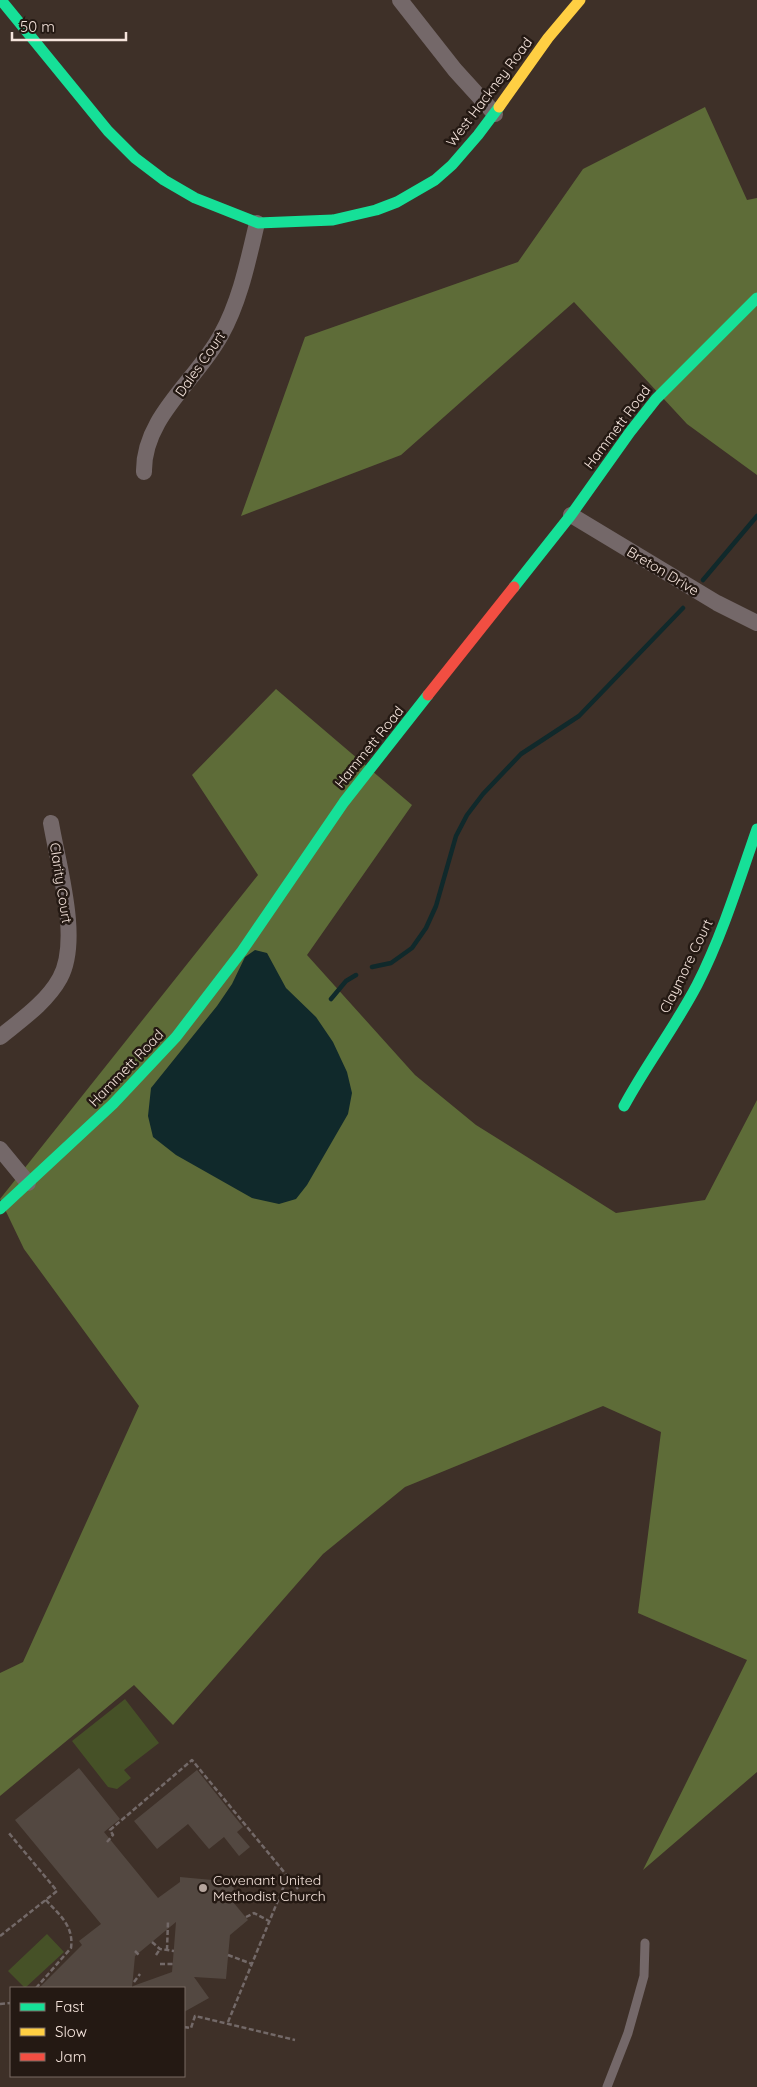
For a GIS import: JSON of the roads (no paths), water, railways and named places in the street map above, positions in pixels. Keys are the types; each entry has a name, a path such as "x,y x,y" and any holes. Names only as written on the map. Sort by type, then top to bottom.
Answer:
{"street":[{"name":"West Hackney Road","path":"1,0 108,131 138,162 177,189 212,206 258,223 336,221 365,214 395,203 426,186 451,166 473,143 547,38 580,0"},
{"path":"400,0 455,70 495,114"},
{"name":"Dales Court","path":"144,472 145,450 156,425 210,354 230,317 247,267 258,223"},
{"name":"Hammett Road","path":"0,1209 90,1126 176,1037 264,921 344,802 571,515 656,398 757,298"},
{"name":"Breton Drive","path":"571,515 717,603 757,622"},
{"name":"Clarity Court","path":"0,1037 40,1004 60,978 68,952 68,920 51,823"},
{"name":"Claymore Court","path":"624,1106 640,1076 668,1035 697,985 727,914 757,829"},
{"path":"0,1150 28,1183"}],"lane":[{"path":"607,2087 628,2033 644,1976 645,1943"}],"water":[{"path":"255,950 267,953 286,988 316,1017 333,1042 347,1072 352,1093 348,1114 307,1185 296,1199 279,1204 252,1198 176,1155 153,1137 148,1116 151,1088 217,1006 232,984 245,957"}],"waterway":[{"path":"703,580 757,516"},
{"path":"372,967 391,963 412,948 426,928 436,906 456,836 467,815 483,794 521,754 579,716 683,608"},
{"path":"331,999 346,981 356,975"}],"place":[{"name":"Covenant United Methodist Church","path":"203,1888"}]}
